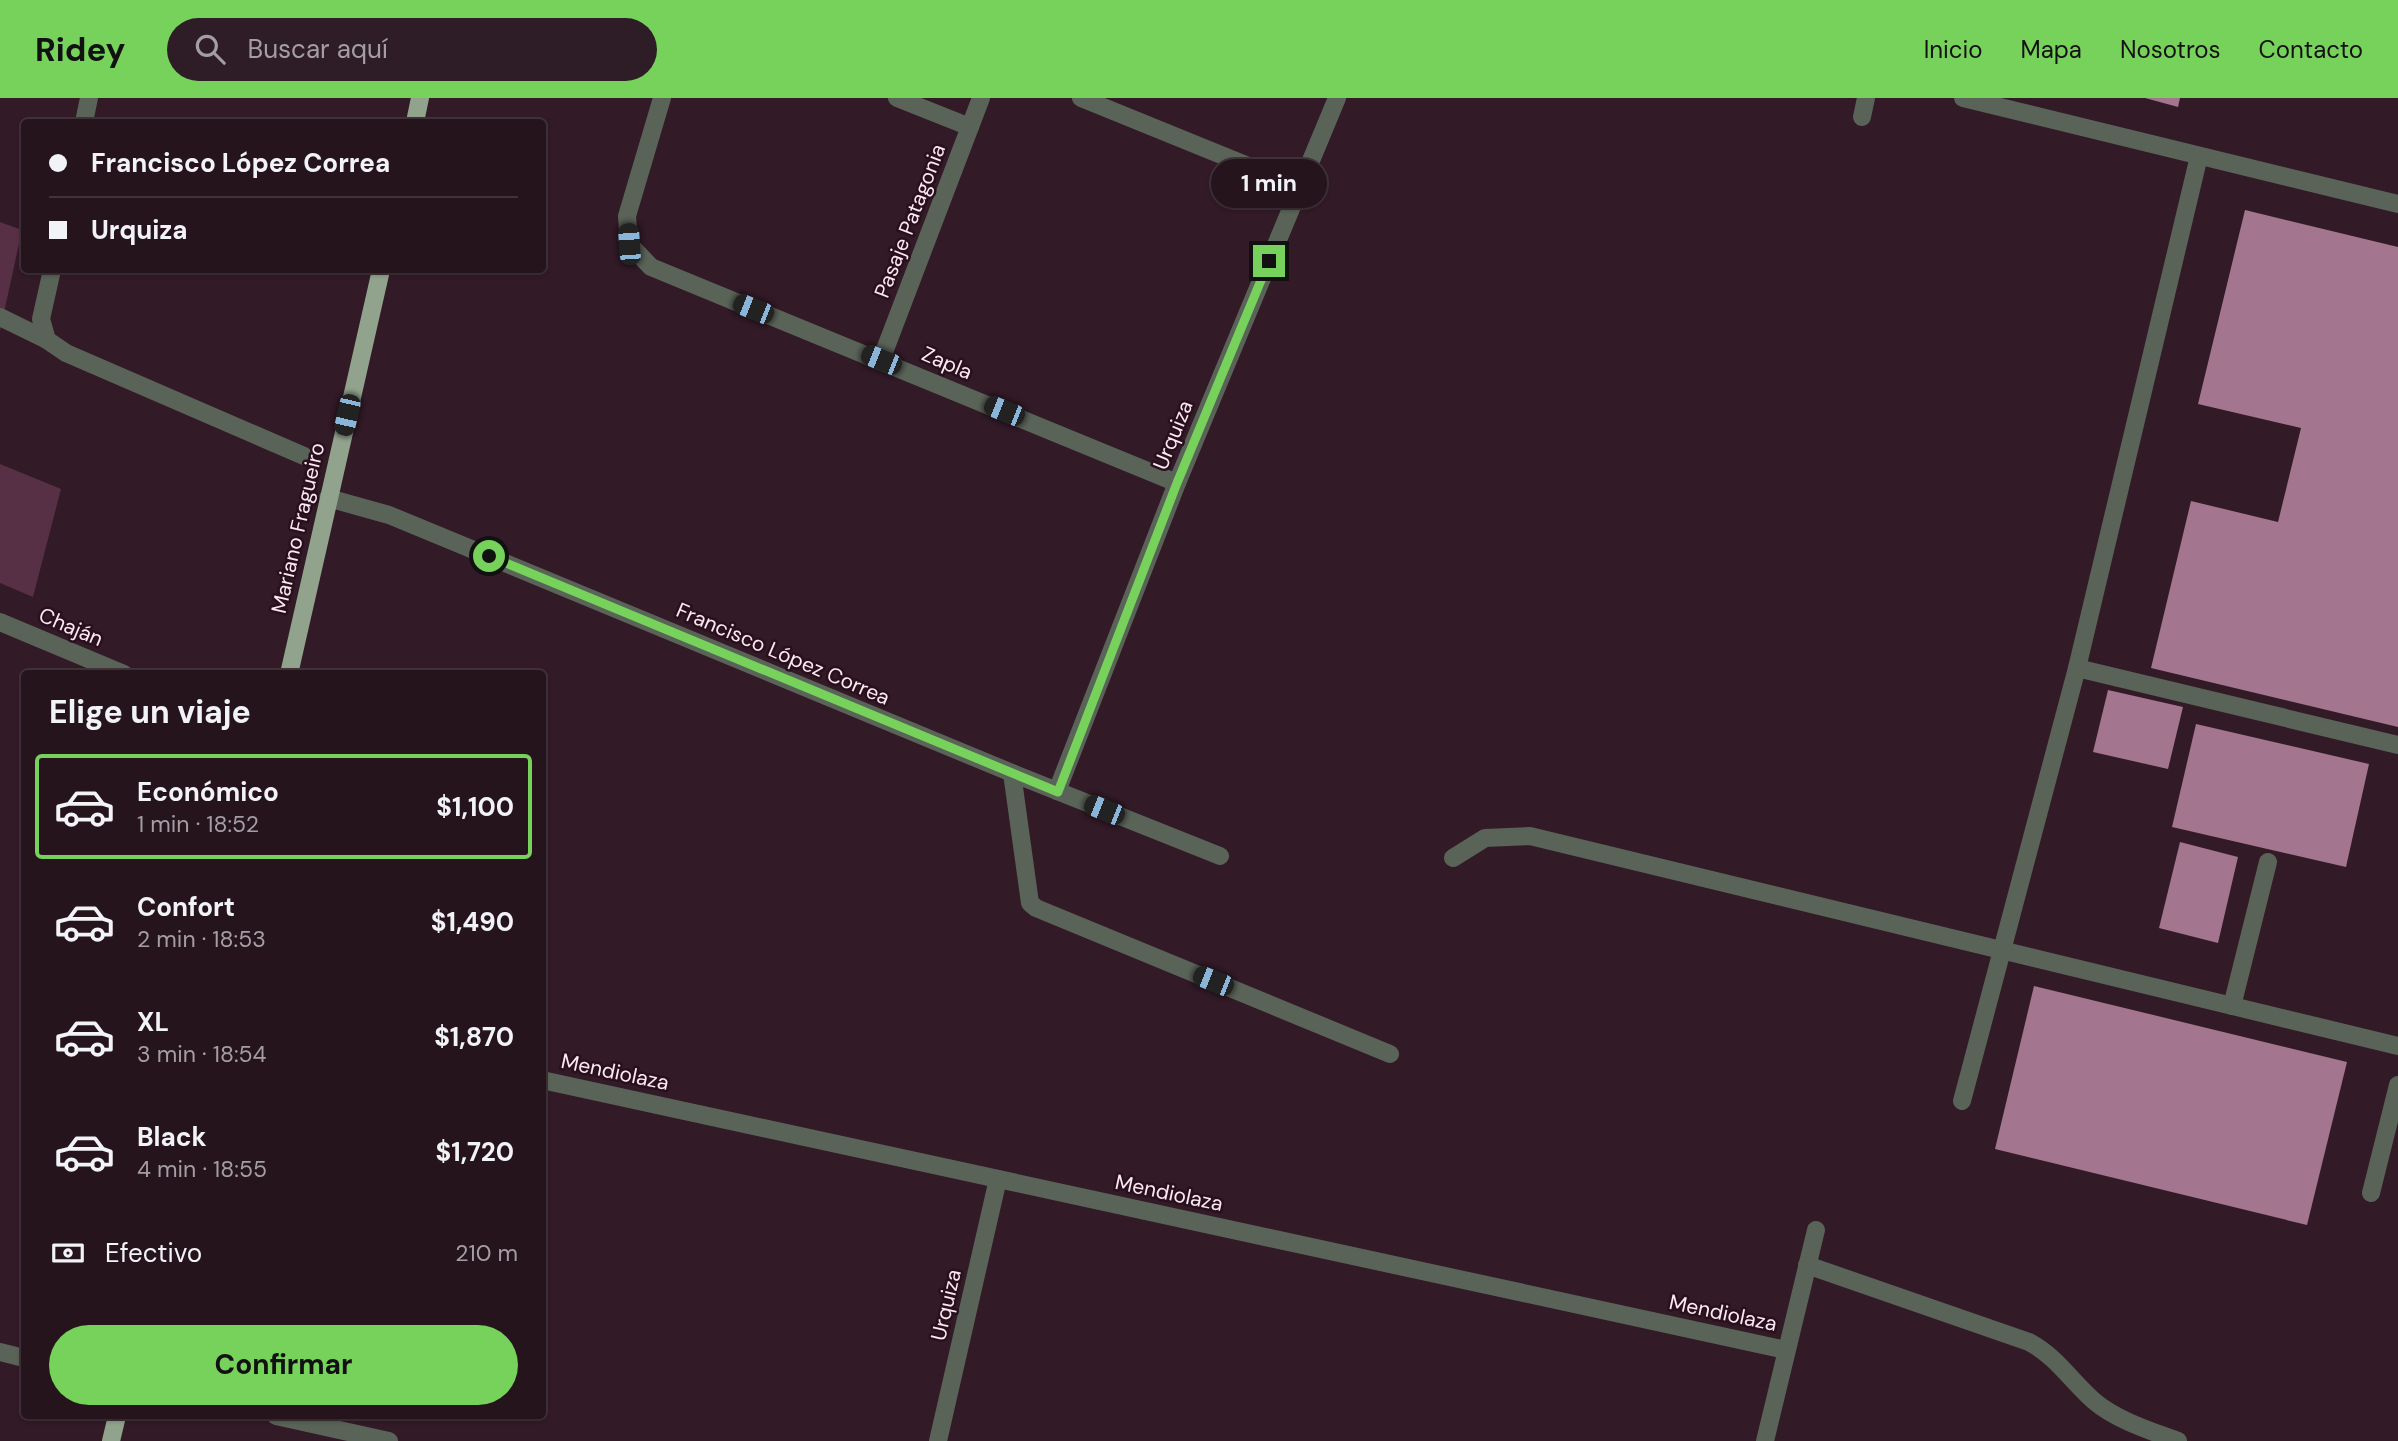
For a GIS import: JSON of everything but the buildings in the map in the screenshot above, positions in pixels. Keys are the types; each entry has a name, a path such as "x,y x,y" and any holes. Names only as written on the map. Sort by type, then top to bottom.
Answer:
{"main road":[{"path":"416,119 420,98"},
{"name":"Mariano Fragueiro","path":"290,670 380,273"},
{"path":"111,1441 116,1419"}],"street":[{"path":"85,119 89,98"},
{"name":"Zapla","path":"662,98 627,216 629,244 651,267 1177,483"},
{"path":"897,98 970,127"},
{"name":"Pasaje Patagonia","path":"881,360 981,98"},
{"path":"1081,98 1300,187"},
{"name":"Urquiza","path":"1058,792 1177,483 1336,98"},
{"path":"1861,117 1866,98"},
{"path":"1963,98 2398,204"},
{"path":"1962,1101 2077,668 2199,156"},
{"path":"47,340 41,319 50,273"},
{"path":"0,317 47,340 66,353 304,456"},
{"name":"Francisco López Correa","path":"328,498 389,515 1058,792 1220,856"},
{"name":"Chaján","path":"0,622 114,670"},
{"path":"2077,668 2398,745"},
{"path":"1012,773 1030,903 1036,908 1390,1054"},
{"path":"1453,858 1485,838 1530,836 2398,1046"},
{"path":"2232,1006 2268,862"},
{"name":"Mendiolaza","path":"546,1081 1786,1350"},
{"path":"2371,1193 2398,1085"},
{"name":"Urquiza","path":"938,1441 998,1179"},
{"path":"1765,1441 1816,1230"},
{"path":"1807,1265 2029,1342 2049,1352 2095,1403 2140,1426 2178,1441"},
{"path":"0,1352 21,1357"},
{"path":"290,1419 390,1441"}],"shaded area":[{"path":"0,222 21,230 21,235 0,331"},
{"path":"0,464 61,489 33,597 0,583"}],"route":[{"path":"489,556 1058,792 1177,483 1269,261"}]}
